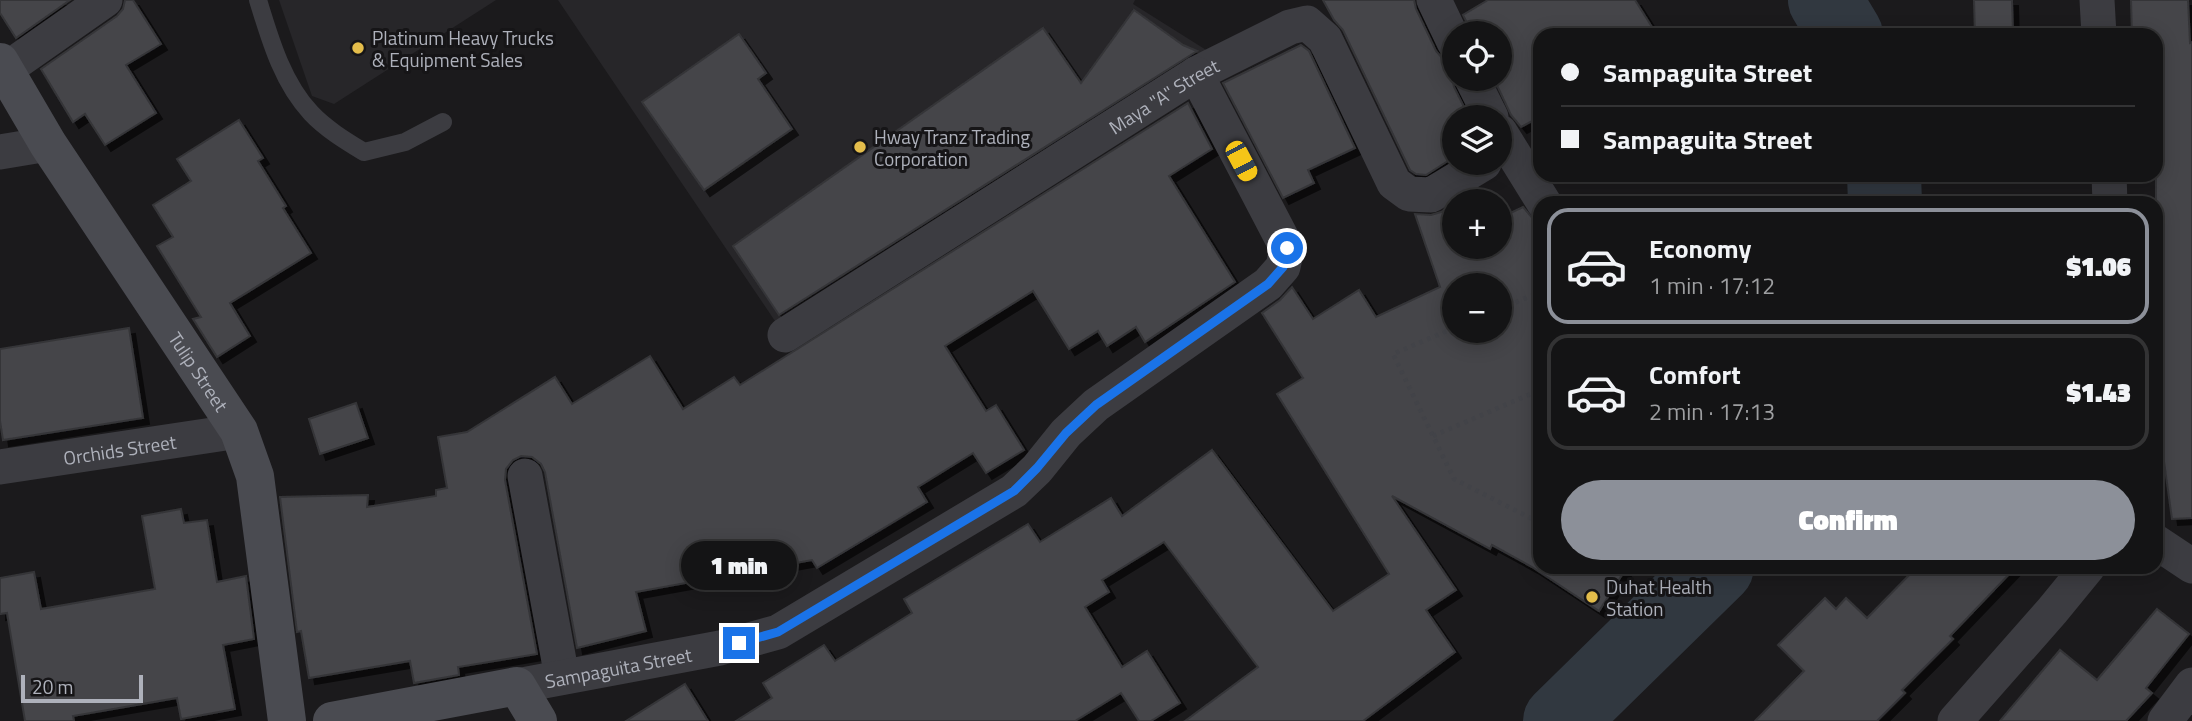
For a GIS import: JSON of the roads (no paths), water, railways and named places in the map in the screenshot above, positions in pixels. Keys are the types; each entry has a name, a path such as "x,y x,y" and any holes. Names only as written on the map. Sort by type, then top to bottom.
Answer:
{"street":[{"path":"2,66 105,0"},
{"path":"1434,0 1444,21"},
{"path":"2097,0 2099,28"},
{"name":"Maya \"A\" Street","path":"785,335 1196,74 1290,27 1307,23 1325,39 1394,183 1409,194 1431,195 1460,175"},
{"name":"Tulip Street","path":"2,66 48,144 239,431 255,476 287,721"},
{"name":"Sampaguita Street","path":"332,721 720,648 778,632 1014,491 1066,433 1096,405 1268,284 1283,267 1287,248 1196,74"},
{"path":"0,152 48,144"},
{"path":"1512,165 1538,196"},
{"name":"Orchids Street","path":"0,467 239,431"},
{"path":"525,476 562,677"},
{"path":"2163,547 2192,566"},
{"path":"1955,721 2082,574"},
{"path":"2165,721 2192,685"},
{"path":"517,686 538,721"}],"lane":[{"path":"258,0 279,61 293,91 312,114 338,135 365,152 405,142 443,122"}],"waterway":[{"path":"1825,0 1842,28"},
{"path":"1884,182 1885,196"},
{"path":"1560,721 1710,574"}],"place":[{"name":"Platinum Heavy Trucks & Equipment Sales","path":"358,48"},
{"name":"Hway Tranz Trading Corporation","path":"860,147"},
{"name":"Duhat Health Station","path":"1592,597"}]}
